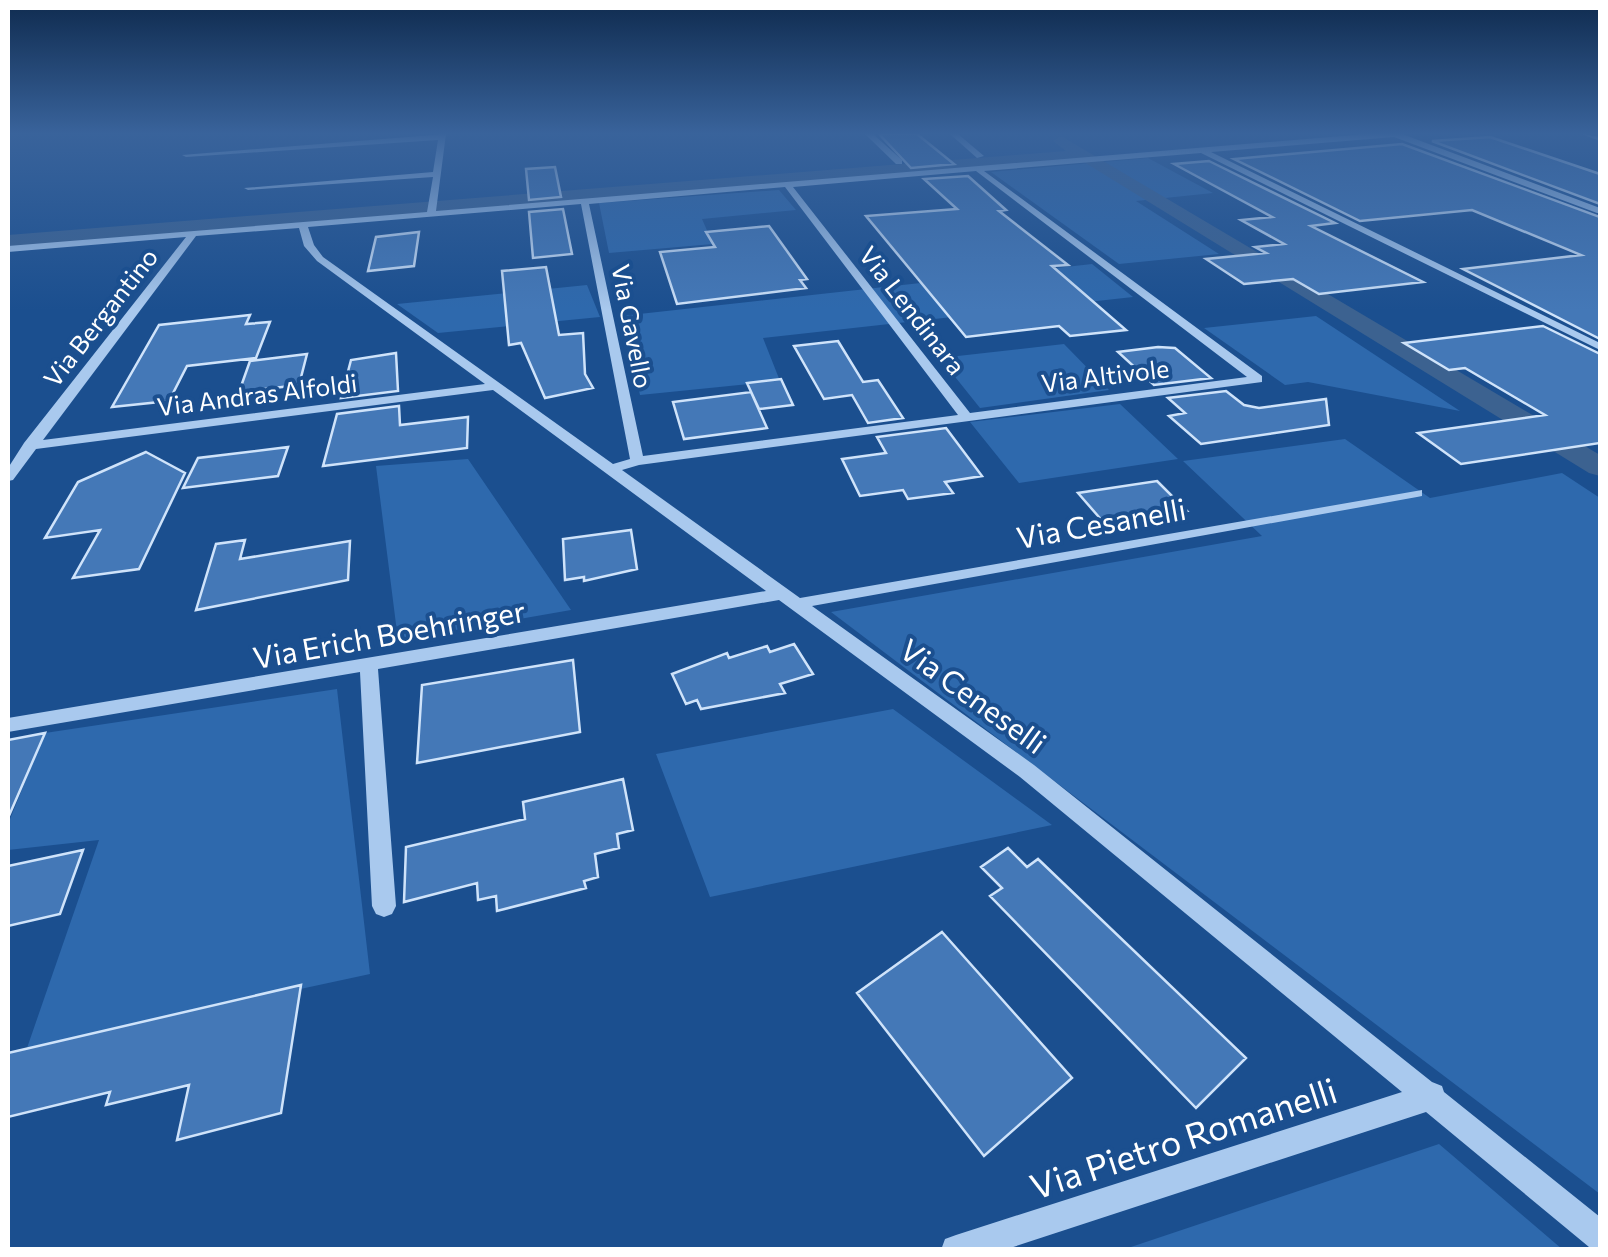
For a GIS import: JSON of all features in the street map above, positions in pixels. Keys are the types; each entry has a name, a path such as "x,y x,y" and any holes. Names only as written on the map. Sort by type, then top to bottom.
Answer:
{"street":[{"path":"431,209 434,193"},
{"path":"8,250 95,235 194,233 431,209 677,193"},
{"name":"Via Lendinara","path":"794,193 966,416"},
{"name":"Via Altivole","path":"609,470 637,461 1258,378 1018,193"},
{"path":"1289,193 1600,348"},
{"path":"1553,193 1600,210"},
{"name":"Via Gavello","path":"584,200 637,461"},
{"name":"Via Ceneselli","path":"304,224 309,246 320,260 1119,841 1600,1236"},
{"name":"Via Bergantino","path":"8,477 194,233"},
{"name":"Via Andras Alfoldi","path":"29,446 492,387"},
{"name":"Via Cesanelli","path":"788,599 1417,493"},
{"name":"Via Erich Boehringer","path":"8,726 369,664 788,599"},
{"path":"369,664 384,906"},
{"name":"Via Pietro Romanelli","path":"956,1250 1432,1096"}],"shaded area":[{"path":"781,193 796,210 702,219 713,244 609,253 599,203"},
{"path":"1020,193 1213,193 1136,201 1219,254 1119,264"},
{"path":"1092,264 1133,297 763,338 780,381 640,395 621,316"},
{"path":"587,285 600,317 438,333 397,304"},
{"path":"1316,316 1460,411 1308,382 1285,385 1204,328"},
{"path":"1064,344 1109,390 980,408 940,358"},
{"path":"1120,404 1178,459 1019,483 970,422"},
{"path":"1345,439 1430,498 1562,473 1600,498 1600,1194 831,612 1262,536 1183,461"},
{"path":"468,459 571,610 398,640 376,466"},
{"path":"337,689 370,974 27,1048 99,840 8,850 8,824 45,733"},
{"path":"893,709 1052,825 710,897 656,754"},
{"path":"1439,1144 1562,1249 1125,1249"}],"building":[{"path":"528,193 560,193 561,197 529,200"},
{"path":"939,193 987,193 1006,210 999,211 1068,265 1052,266 1126,330 1070,336 1059,326 966,337 866,216 957,209"},
{"path":"1227,193 1273,193 1335,223 1311,226 1423,282 1319,294 1293,279 1244,284 1206,259 1266,253 1255,247 1284,244 1241,220 1272,217"},
{"path":"1302,193 1534,193 1600,217 1600,339 1463,269 1581,255 1472,210 1360,221"},
{"path":"1570,193 1600,193 1600,204"},
{"path":"563,209 572,254 533,258 529,212"},
{"path":"769,226 807,279 800,280 806,288 677,304 660,252 715,247 706,232"},
{"path":"419,232 414,266 368,271 376,237"},
{"path":"546,267 559,335 583,333 585,374 593,388 545,398 521,343 509,345 502,271"},
{"path":"250,315 246,324 270,322 256,358 187,366 169,401 112,407 159,325"},
{"path":"1543,326 1600,354 1600,443 1461,464 1418,433 1545,415 1465,368 1449,370 1404,343"},
{"path":"838,341 863,382 878,380 903,418 868,423 852,395 824,399 794,346"},
{"path":"1175,348 1211,378 1154,385 1118,352"},
{"path":"396,353 398,391 341,398 351,360"},
{"path":"307,354 299,385 239,392 250,361"},
{"path":"781,379 793,405 759,409 747,383"},
{"path":"1226,391 1244,405 1259,408 1326,399 1329,425 1201,444 1169,416 1185,413 1168,398"},
{"path":"751,392 767,428 684,439 673,402"},
{"path":"399,406 400,425 468,417 467,448 323,466 337,414"},
{"path":"946,428 982,476 945,482 953,493 908,499 903,490 860,496 842,459 886,453 877,437"},
{"path":"288,447 278,476 183,488 198,458"},
{"path":"146,452 185,473 139,569 73,578 100,530 45,538 78,482"},
{"path":"1157,481 1187,511 1105,524 1078,493"},
{"path":"631,530 637,569 584,581 584,577 565,580 563,539"},
{"path":"245,540 240,559 350,541 348,580 196,610 216,544"},
{"path":"794,644 813,674 780,684 785,693 701,709 697,700 686,704 672,674 727,653 729,658 767,646 770,652"},
{"path":"573,660 580,732 417,763 422,685"},
{"path":"45,733 8,818 8,740"},
{"path":"623,779 633,830 617,834 619,848 595,854 598,877 584,881 586,888 497,911 496,896 478,900 477,883 404,902 406,847 525,819 523,802"},
{"path":"1008,848 1027,867 1038,859 1246,1058 1196,1108 990,896 1002,888 981,867"},
{"path":"83,850 60,914 8,926 8,866"},
{"path":"942,932 1072,1078 984,1156 857,993"},
{"path":"301,985 281,1113 177,1140 189,1085 106,1105 110,1092 8,1117 8,1053"}],"waterway":[{"path":"8,241 605,193"},
{"path":"1146,193 1600,467"}]}
